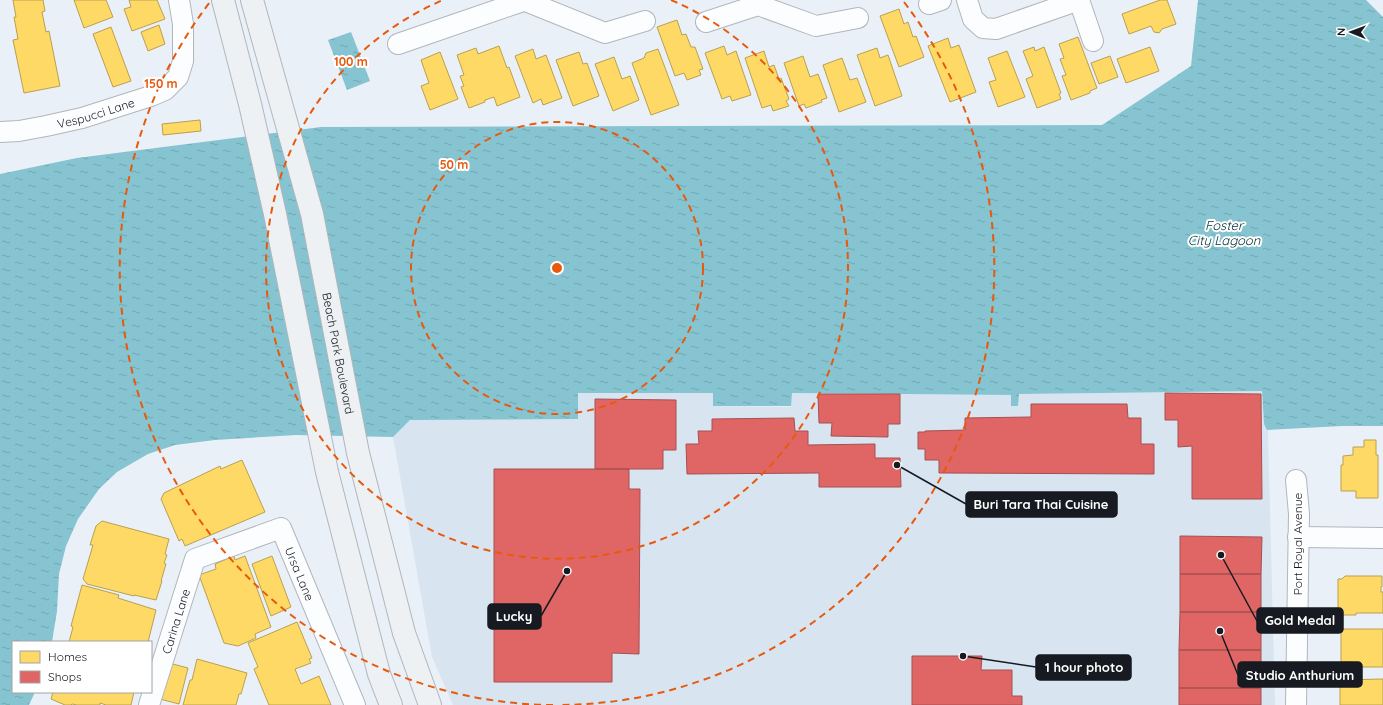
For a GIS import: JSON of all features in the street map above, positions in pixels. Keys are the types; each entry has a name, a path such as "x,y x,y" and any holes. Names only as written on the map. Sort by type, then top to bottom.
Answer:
{"main road":[{"path":"223,0 254,118 327,472 379,674 391,705"},
{"name":"Beach Park Boulevard","path":"252,0 312,214 358,453 404,633 430,705"}],"street":[{"name":"Vespucci Lane","path":"0,132 40,128 82,118 151,96 165,90 178,76 183,61 183,24 179,0"},
{"path":"967,0 973,19 983,28 996,29 1079,0 1093,41"},
{"path":"398,44 523,1 605,34 645,21"},
{"path":"706,22 758,2 816,26 858,18"},
{"name":"Port Royal Avenue","path":"1296,480 1299,514 1296,705"},
{"name":"Ursa Lane","path":"195,559 281,528 355,705"},
{"path":"1298,537 1383,538"},
{"name":"Carina Lane","path":"149,705 195,559"}],"shaded area":[{"path":"1262,391 1264,424 1268,430 1275,705 453,705 432,657 393,437 410,420 577,419 578,393 714,393 714,406 791,407 791,393 1011,395 1011,406 1017,406 1018,394"}],"water":[{"name":"Foster City Lagoon","path":"1198,0 1366,0 1383,17 1383,426 1342,426 1267,430 1264,424 1262,391 1019,394 1018,406 1011,406 1011,395 792,393 791,406 713,406 713,393 578,393 578,419 410,420 393,437 296,435 215,440 175,445 148,454 117,472 99,489 78,519 66,546 59,574 57,611 52,641 12,641 12,693 35,693 29,705 0,705 0,174 77,158 321,127 1102,125 1191,66"},
{"path":"351,32 370,81 347,90 328,40"}],"building: Homes":[{"path":"13,0 43,0 45,11 42,12 46,32 49,31 60,86 24,93 13,40 18,39"},
{"path":"74,0 106,0 113,17 84,28"},
{"path":"129,0 157,0 165,19 132,31 124,9 131,7"},
{"path":"1160,0 1167,0 1176,24 1162,29 1159,33 1154,32 1151,26 1129,34 1122,14"},
{"path":"899,9 904,24 908,22 913,37 916,36 924,57 899,67 880,16"},
{"path":"677,20 682,35 686,34 691,47 695,47 703,69 699,70 701,75 687,80 684,73 675,76 657,27"},
{"path":"159,25 165,44 148,51 141,32"},
{"path":"111,27 131,81 113,87 93,34"},
{"path":"1078,37 1097,88 1090,91 1090,93 1071,100 1062,76 1066,75 1060,59 1064,58 1059,44"},
{"path":"948,38 951,48 959,45 976,92 950,102 928,46"},
{"path":"499,46 507,68 509,67 520,97 497,106 494,97 469,108 461,87 464,86 460,76 464,75 457,55 476,48 478,54"},
{"path":"724,46 727,55 736,51 751,95 732,101 730,96 722,99 705,53"},
{"path":"1034,47 1035,51 1044,47 1061,93 1059,94 1061,99 1037,108 1026,79 1033,76 1023,51"},
{"path":"1150,47 1159,71 1126,83 1117,59"},
{"path":"877,48 880,58 888,55 902,96 875,106 857,55"},
{"path":"533,49 536,59 546,55 562,98 543,105 541,99 533,103 515,56"},
{"path":"658,49 679,105 651,115 632,63 644,58 646,53"},
{"path":"764,51 769,67 774,65 789,99 786,101 789,106 773,111 771,105 762,108 745,58"},
{"path":"1007,51 1025,97 998,107 989,82 996,80 988,58"},
{"path":"440,52 458,99 430,110 421,86 429,83 421,60"},
{"path":"579,52 583,64 587,63 599,96 573,106 556,60"},
{"path":"803,56 810,77 818,74 827,98 821,100 822,102 806,108 804,104 799,106 784,63"},
{"path":"1110,56 1118,77 1099,84 1091,63"},
{"path":"614,57 622,79 630,76 639,100 613,111 595,64"},
{"path":"842,58 850,80 857,78 866,102 839,112 823,65"},
{"path":"200,120 201,131 163,135 162,124"},
{"path":"1364,440 1376,440 1376,455 1378,455 1378,498 1356,498 1356,491 1341,491 1341,465 1343,465 1343,456 1353,455 1353,447 1364,447"},
{"path":"242,460 265,512 185,546 182,539 179,541 161,499 164,493 220,466 221,469"},
{"path":"102,521 169,539 165,554 167,555 164,563 166,564 156,600 87,584 83,579 93,545 90,545 96,526"},
{"path":"234,556 235,560 245,556 271,627 255,634 256,638 238,646 224,643 199,575 216,569 215,564"},
{"path":"272,556 291,607 271,616 252,564"},
{"path":"1345,576 1382,576 1381,592 1383,592 1383,613 1338,615 1338,579 1342,579"},
{"path":"82,585 119,595 118,598 156,610 148,641 69,641 73,627 71,626"},
{"path":"297,622 312,658 309,659 311,663 295,669 301,684 319,676 331,705 269,705 254,669 258,667 248,643"},
{"path":"1341,629 1383,629 1383,667 1351,667 1351,662 1341,662"},
{"path":"197,659 247,673 236,705 183,705 190,680 192,680"},
{"path":"169,663 188,668 179,704 160,699"},
{"path":"1383,679 1383,705 1340,705 1340,680"},
{"path":"53,693 134,693 131,705 106,705 100,703 100,705 65,705 51,699"}],"building: Shops":[{"path":"1165,393 1261,394 1262,499 1192,499 1192,446 1178,447 1178,420 1165,420"},
{"path":"818,394 900,394 900,424 888,424 888,437 831,436 832,423 819,423"},
{"path":"595,399 676,400 676,450 663,450 663,469 595,469"},
{"path":"1031,404 1127,404 1128,418 1141,418 1141,444 1154,444 1154,474 939,473 939,460 925,460 925,449 918,449 918,432 965,430 965,418 1031,417"},
{"path":"794,418 795,431 808,431 808,445 875,444 875,458 900,458 901,487 819,487 819,473 687,474 686,444 699,444 698,431 712,431 712,419"},
{"path":"494,469 629,469 629,489 640,489 639,654 612,653 612,682 494,682"},
{"path":"1180,536 1262,537 1261,574 1180,574"},
{"path":"1180,574 1261,574 1261,612 1180,612"},
{"path":"1180,612 1261,612 1261,650 1179,650"},
{"path":"1179,650 1261,650 1261,688 1179,688"},
{"path":"912,656 982,656 981,670 1012,670 1012,696 1022,696 1022,705 912,705"},
{"path":"1179,688 1261,688 1261,705 1179,705"}],"place":[{"name":"Buri Tara Thai Cuisine","path":"897,465"},
{"name":"Gold Medal","path":"1221,555"},
{"name":"Lucky","path":"567,571"},
{"name":"Studio Anthurium","path":"1220,631"},
{"name":"1 hour photo","path":"963,656"}]}
